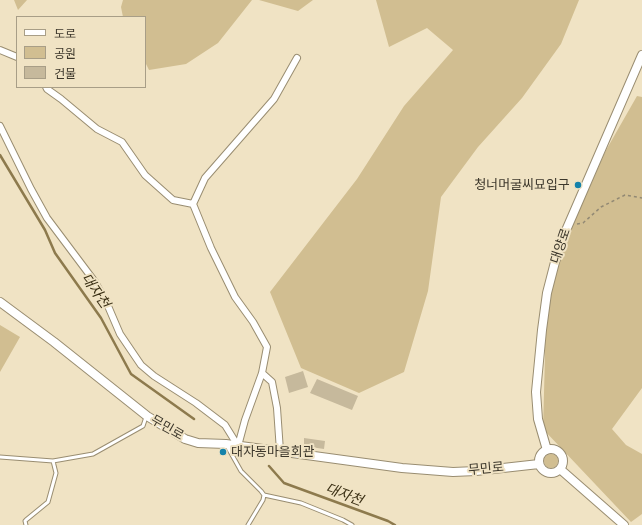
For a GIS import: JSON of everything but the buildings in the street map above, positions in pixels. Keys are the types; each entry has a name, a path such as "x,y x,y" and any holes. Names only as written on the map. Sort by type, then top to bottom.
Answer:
{"street":[{"path":"0,50 16,56"},
{"name":"대양로","path":"547,450 538,419 537,384 547,293 555,262 567,227 642,55"},
{"path":"238,446 245,420 262,373 267,347 253,322 235,297 211,248 193,204 205,178 274,99 297,58"},
{"path":"46,88 61,98 97,129 122,142 145,175 173,200 193,204"},
{"path":"0,126 47,218 95,282 108,306 120,334 141,365 154,376 196,403 225,425 238,446"},
{"name":"무민로","path":"0,302 54,342 147,416 185,439 198,443 226,444 402,468 453,472 539,464"},
{"path":"262,373 272,382 278,408 280,451"},
{"path":"547,450 554,450 561,454 563,461 560,470 553,474 549,474 541,470 539,464 540,454 547,450"},
{"path":"560,470 624,525"}],"lane":[{"path":"0,457 54,460 93,454 143,426 147,416"},
{"path":"226,444 241,471 264,495 301,503 344,520 352,525"},
{"path":"26,525 25,520 48,502 56,473 54,460"},
{"path":"248,525 263,500 264,495"}],"path":[{"path":"567,227 583,223 601,207 624,195 642,198"}],"green space":[{"path":"14,0 27,0 18,10"},
{"path":"123,0 252,0 218,43 186,64 149,70 146,64 146,16 123,16 121,7"},
{"path":"259,0 313,0 298,11"},
{"path":"376,0 579,0 561,44 522,98 478,147 441,197 428,291 404,372 359,393 301,368 270,292 357,179 404,106 453,50 427,28 389,47"},
{"path":"637,96 642,97 642,388 612,429 626,445 642,454 642,514 631,522 543,429 545,356 544,291 605,152"},
{"path":"0,325 20,337 0,372"},
{"path":"548,454 554,454 558,458 558,464 554,468 548,468 544,464 544,458"}],"waterway":[{"name":"대자천","path":"0,155 45,230 55,253 101,318 131,374 194,419"},
{"name":"대자천","path":"269,466 284,483 388,521 395,525"}],"place":[{"name":"청너머굴씨묘입구","path":"578,185"},
{"name":"대자동마을회관","path":"223,452"}]}
